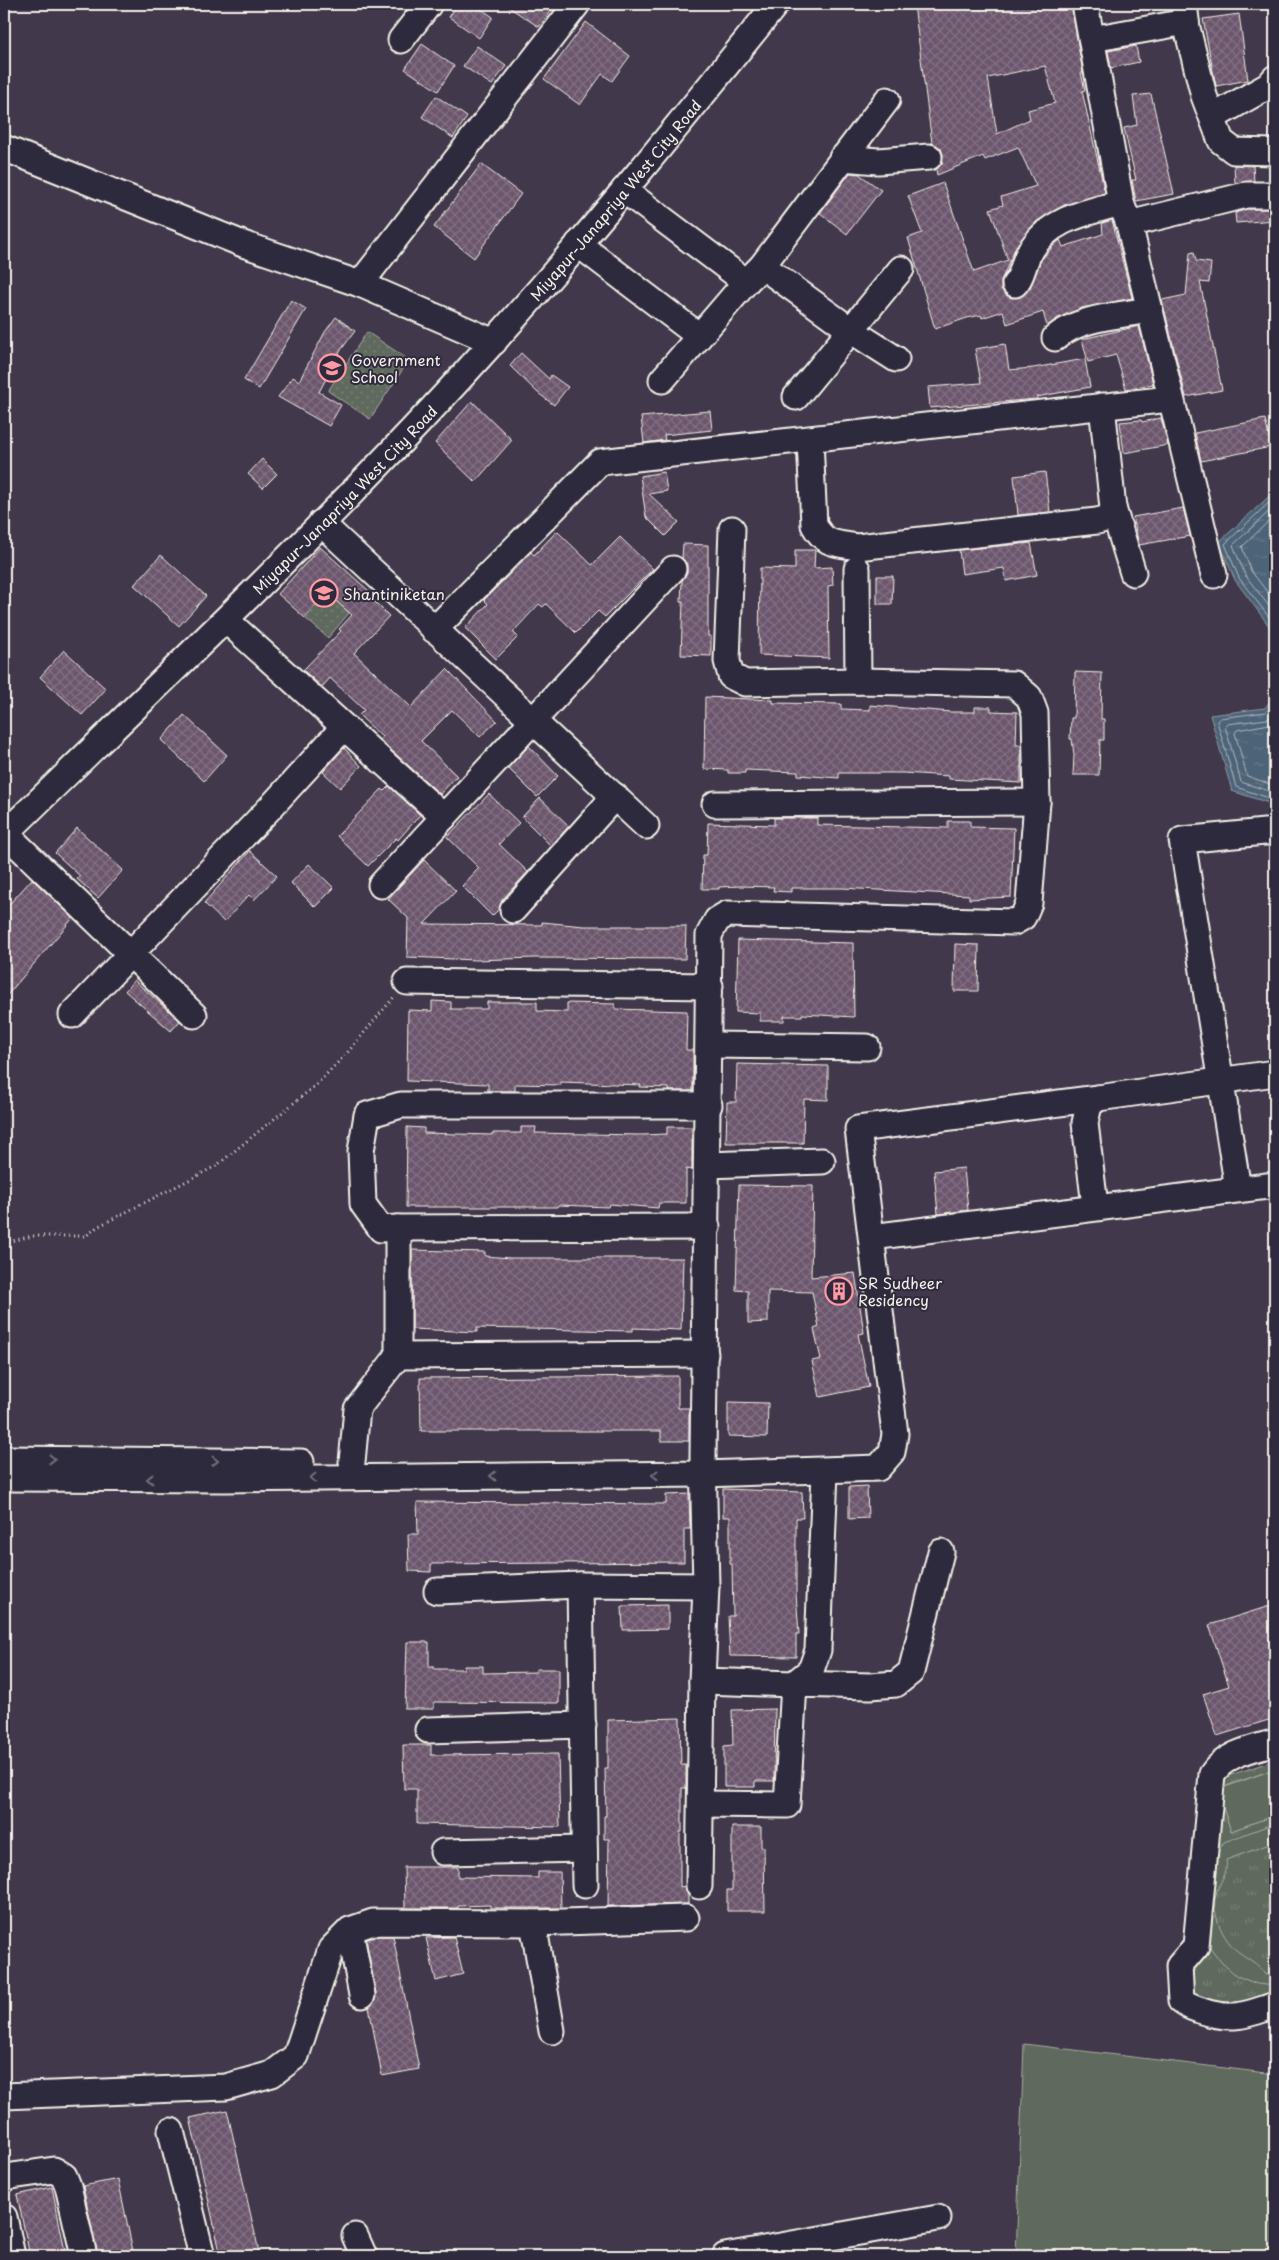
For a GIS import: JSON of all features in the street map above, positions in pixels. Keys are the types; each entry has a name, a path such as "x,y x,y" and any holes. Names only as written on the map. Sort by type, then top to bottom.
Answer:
{"street":[{"path":"400,40 429,4"},
{"path":"360,284 577,4"},
{"name":"Miyapur-Janapriya West City Road","path":"5,834 226,620 321,524 494,342 624,190 776,4"},
{"path":"1085,4 1125,213 1214,575"},
{"path":"1092,39 1185,13 1204,96 1221,141 1234,151 1275,152"},
{"path":"1213,117 1268,86 1275,78"},
{"path":"662,380 754,274 887,100"},
{"path":"4,148 243,244 360,284 494,342"},
{"path":"842,158 878,161 929,157"},
{"path":"624,190 754,274 896,359"},
{"path":"1015,284 1019,280 1029,253 1051,227 1064,219 1125,213 1246,195 1275,195"},
{"path":"578,244 699,336"},
{"path":"796,397 901,269"},
{"path":"1055,338 1071,327 1082,323 1149,310"},
{"path":"434,630 600,462 1170,399"},
{"path":"1102,406 1113,508 1132,573"},
{"path":"810,440 814,526 820,536 829,542 857,547 1097,521 1109,518 1113,508"},
{"path":"321,524 646,826"},
{"path":"699,1886 702,1681 706,1586 704,1466 710,1045 709,935 717,920 727,914 1014,922 1023,917 1029,903 1038,802 1036,713 1029,697 1014,684 858,681 745,684 731,676 726,661 732,529"},
{"path":"381,885 673,569"},
{"path":"857,569 858,681"},
{"path":"226,620 444,817"},
{"path":"72,1015 269,809 344,727"},
{"path":"513,910 614,796"},
{"path":"716,804 1038,802"},
{"path":"1238,1189 1182,840 1275,831"},
{"path":"5,834 194,1015"},
{"path":"408,982 710,986"},
{"path":"710,1045 867,1047"},
{"path":"4,1458 704,1466 825,1471 878,1468 892,1452 895,1434 858,1129 1275,1073"},
{"path":"1096,1206 1085,1123 1089,1105 1098,1098"},
{"path":"707,1227 381,1229 363,1204 361,1152 367,1115 401,1105 709,1105"},
{"path":"708,1164 822,1162"},
{"path":"872,1237 1096,1206 1275,1185"},
{"path":"352,1462 357,1409 398,1356 398,1228"},
{"path":"398,1356 705,1354"},
{"path":"4,1478 226,1479 704,1466"},
{"path":"701,1804 787,1805 794,1684 811,1670 818,1650 825,1471"},
{"path":"702,1681 870,1686 896,1684 910,1672 940,1552"},
{"path":"437,1590 580,1586 706,1586"},
{"path":"580,1586 585,1885"},
{"path":"428,1730 583,1724"},
{"path":"1275,1742 1231,1756 1218,1764 1212,1774 1196,1946 1179,1966 1181,2001 1188,2007 1219,2017 1241,2017 1275,2005"},
{"path":"443,1852 584,1849"},
{"path":"4,2096 226,2087 272,2074 296,2056 331,1950 350,1930 372,1922 533,1923 686,1918"},
{"path":"533,1923 552,2031"},
{"path":"350,1930 362,1995"},
{"path":"171,2131 202,2256"},
{"path":"4,2180 12,2176 54,2170 64,2176 84,2256"},
{"path":"4,2217 12,2256"},
{"path":"726,2256 938,2218"}],"path":[{"path":"4,1243 32,1236 86,1236 216,1166 316,1085 347,1053 408,982"}],"green space":[{"path":"367,332 409,360 370,419 328,391"},
{"path":"327,593 349,613 328,638 305,618"},
{"path":"1275,1760 1275,1769 1217,1789 1231,1831 1275,1815 1275,1998 1232,2016 1186,1999 1204,1784"},
{"path":"1275,1769 1275,1815 1231,1831 1217,1790"},
{"path":"1275,1823 1275,1842 1226,1860 1225,1873 1217,1891 1215,1905 1218,1923 1228,1941 1234,1948 1259,1967 1265,1975 1275,1972 1275,1986 1257,1984 1237,1976 1221,1962 1207,1943 1212,1860 1224,1842"},
{"path":"1024,2044 1275,2074 1275,2256 1016,2256"}],"water":[{"path":"1275,491 1275,634 1235,580 1219,542"},
{"path":"1275,694 1275,805 1232,791 1210,715 1265,708"}],"building":[{"path":"458,4 474,4 493,17 479,38 449,17"},
{"path":"504,4 557,4 539,27"},
{"path":"1071,4 1083,73 1081,73 1085,90 1082,91 1105,193 1064,205 1037,221 1016,246 1001,281 1001,289 1012,298 1020,297 1030,288 1041,260 1056,243 1060,240 1063,247 1103,234 1102,223 1112,220 1132,298 1082,308 1058,318 1047,326 1043,312 1007,324 1003,311 982,318 981,315 967,318 935,329 908,238 922,233 908,196 943,183 974,272 1008,260 990,209 1003,205 1001,197 1036,186 1018,147 985,160 983,156 937,175 936,169 942,164 943,155 941,148 932,143 914,5","holes":["1045,66 1055,103 1028,110 1030,119 997,134 988,78"]},
{"path":"1239,14 1248,80 1216,86 1203,19"},
{"path":"586,22 630,56 612,81 602,74 580,105 544,79"},
{"path":"422,44 454,66 438,91 405,69"},
{"path":"477,46 506,66 492,85 463,66"},
{"path":"1136,46 1139,62 1111,68 1108,51"},
{"path":"1151,94 1174,194 1136,201 1132,180 1136,180 1124,128 1137,125 1133,96"},
{"path":"436,96 467,117 453,138 422,117"},
{"path":"481,164 521,194 474,258 434,227"},
{"path":"1234,165 1253,166 1254,181 1235,183"},
{"path":"850,173 859,174 881,190 847,234 820,213"},
{"path":"1248,209 1275,209 1275,220 1236,223 1235,213"},
{"path":"1194,252 1196,261 1211,263 1209,283 1200,282 1222,390 1186,397 1162,300 1186,295 1190,253"},
{"path":"291,300 306,309 259,389 244,380"},
{"path":"336,317 355,331 341,350 319,392 341,405 329,426 278,397 293,377 299,381 325,332"},
{"path":"1139,326 1153,384 1126,389 1116,355 1088,362 1082,339"},
{"path":"1005,344 1009,370 1085,359 1090,387 1037,397 1037,399 930,408 928,387 981,383 975,349"},
{"path":"521,353 549,379 551,375 568,387 554,405 538,393 510,366"},
{"path":"472,401 512,440 475,482 435,443"},
{"path":"710,411 712,430 664,435 665,440 644,443 641,417"},
{"path":"1161,418 1168,445 1124,453 1120,422 1141,420 1142,422"},
{"path":"1265,419 1271,447 1201,461 1195,433"},
{"path":"262,459 277,474 263,488 248,474"},
{"path":"664,472 667,491 649,494 679,522 665,536 646,517 640,476"},
{"path":"1045,472 1050,512 1018,515 1014,476"},
{"path":"1183,508 1190,536 1139,545 1133,517"},
{"path":"557,531 592,565 620,537 653,569 605,617 598,611 576,633 546,604 543,607 539,604 513,632 518,637 496,659 465,628 488,604 484,600 531,552 534,555"},
{"path":"1031,543 1037,575 1006,581 1004,568 962,574 959,550"},
{"path":"683,544 708,545 708,636 711,636 711,656 681,655 682,581 687,572 687,564 682,558"},
{"path":"320,547 369,591 367,594 389,616 354,653 411,707 447,669 497,721 480,737 452,710 421,741 457,776 440,794 380,740 382,737 359,715 364,710 330,678 322,687 303,670 341,631 339,629 352,615 327,593 305,618 278,594"},
{"path":"795,550 815,550 814,568 832,567 833,585 828,586 829,658 759,655 760,568 795,569"},
{"path":"161,555 206,596 179,626 134,585"},
{"path":"877,576 893,576 892,604 877,604"},
{"path":"64,650 106,689 82,715 40,677"},
{"path":"1075,672 1102,673 1101,719 1104,719 1104,740 1100,740 1099,775 1073,775 1074,755 1072,739 1070,739 1071,718 1074,718"},
{"path":"705,697 773,700 773,703 841,704 841,709 870,710 870,705 951,712 975,712 975,707 991,707 991,711 1017,712 1016,745 1021,745 1021,783 949,779 949,776 903,773 839,773 839,778 798,775 798,772 745,770 745,773 728,773 728,770 704,769"},
{"path":"184,715 227,755 204,781 161,740"},
{"path":"529,746 558,776 537,797 508,768"},
{"path":"344,748 361,766 340,788 323,772"},
{"path":"389,786 420,815 398,840 396,838 368,866 337,836 382,789 384,791"},
{"path":"489,794 519,823 499,844 528,872 502,900 499,909 492,916 462,886 479,868 447,837"},
{"path":"540,798 569,826 551,846 522,817"},
{"path":"774,818 817,818 817,825 948,828 948,821 970,821 970,827 1014,828 1011,897 969,899 969,895 842,888 791,888 791,892 773,891 774,887 741,886 702,889 703,855 707,855 708,823 774,825"},
{"path":"77,828 123,870 98,898 77,879 80,876 55,853"},
{"path":"250,851 277,876 254,900 249,895 224,922 204,903"},
{"path":"424,860 456,891 424,924 542,925 542,922 584,926 686,926 685,959 535,958 476,960 407,957 408,918 388,899"},
{"path":"309,864 334,888 315,907 291,883"},
{"path":"32,879 73,918 4,999 4,910"},
{"path":"738,940 853,943 854,1017 802,1014 802,1016 784,1016 784,1021 760,1021 760,1013 736,1012"},
{"path":"955,944 979,945 978,991 954,991"},
{"path":"134,980 180,1021 171,1031 125,991"},
{"path":"432,1001 451,1002 451,1009 487,1009 487,1002 537,1002 537,1011 567,1012 567,1003 615,1004 615,1009 687,1011 686,1050 693,1050 693,1091 669,1091 669,1088 640,1087 641,1085 561,1082 561,1085 515,1084 515,1091 488,1091 488,1084 407,1081 408,1010 432,1011"},
{"path":"737,1064 828,1066 828,1100 804,1099 803,1143 726,1143 727,1102 736,1102"},
{"path":"407,1127 424,1128 424,1133 492,1135 492,1133 521,1133 521,1127 536,1127 535,1133 641,1135 667,1134 667,1127 692,1127 692,1170 686,1169 686,1203 659,1203 658,1208 609,1204 608,1207 559,1205 558,1207 406,1207"},
{"path":"964,1168 968,1210 938,1214 934,1171"},
{"path":"739,1185 813,1186 811,1277 855,1273 864,1333 858,1334 869,1387 820,1397 812,1361 821,1359 814,1329 819,1327 812,1292 768,1291 768,1322 748,1323 748,1291 736,1290"},
{"path":"412,1250 485,1252 485,1256 510,1258 683,1258 681,1330 633,1328 633,1331 477,1328 477,1332 412,1329"},
{"path":"678,1376 678,1408 689,1408 689,1441 661,1441 661,1431 421,1431 420,1378"},
{"path":"728,1402 768,1403 767,1437 728,1436"},
{"path":"867,1486 868,1518 849,1519 849,1487"},
{"path":"723,1489 802,1492 803,1518 796,1518 796,1593 799,1634 796,1634 796,1657 730,1656 728,1616 733,1616 732,1564 730,1564 730,1517 723,1517"},
{"path":"689,1494 690,1529 684,1529 684,1562 431,1564 431,1572 409,1571 408,1534 418,1534 417,1502 666,1504 666,1495"},
{"path":"668,1605 668,1629 623,1630 622,1606"},
{"path":"1273,1605 1275,1613 1275,1718 1217,1736 1203,1694 1229,1686 1209,1625"},
{"path":"407,1642 429,1642 429,1667 434,1667 434,1669 464,1669 464,1666 483,1666 483,1673 536,1672 536,1669 559,1669 559,1703 434,1702 434,1709 405,1709"},
{"path":"775,1709 774,1781 755,1781 755,1787 724,1787 724,1746 733,1745 732,1710"},
{"path":"680,1718 681,1765 686,1765 686,1788 682,1788 680,1887 685,1886 688,1904 608,1906 609,1839 604,1839 604,1816 606,1816 605,1768 608,1768 608,1720"},
{"path":"403,1745 431,1745 431,1755 558,1754 560,1827 417,1824 417,1789 404,1789"},
{"path":"732,1827 761,1827 761,1847 764,1847 765,1911 727,1911 727,1890 732,1890"},
{"path":"404,1867 458,1867 458,1877 538,1878 538,1872 560,1872 561,1908 490,1908 490,1905 458,1906 458,1908 405,1908"},
{"path":"375,1936 393,1936 419,2069 382,2076 369,2007 375,2000 376,1993 366,1940"},
{"path":"454,1937 463,1974 436,1981 426,1938"},
{"path":"227,2110 260,2256 221,2256 190,2118"},
{"path":"118,2179 134,2256 98,2256 83,2186"},
{"path":"52,2187 66,2256 30,2256 17,2195"}],"place":[{"name":"Government School","path":"332,368"},
{"name":"Shantiniketan","path":"324,593"},
{"name":"SR Sudheer Residency","path":"839,1291"}]}
